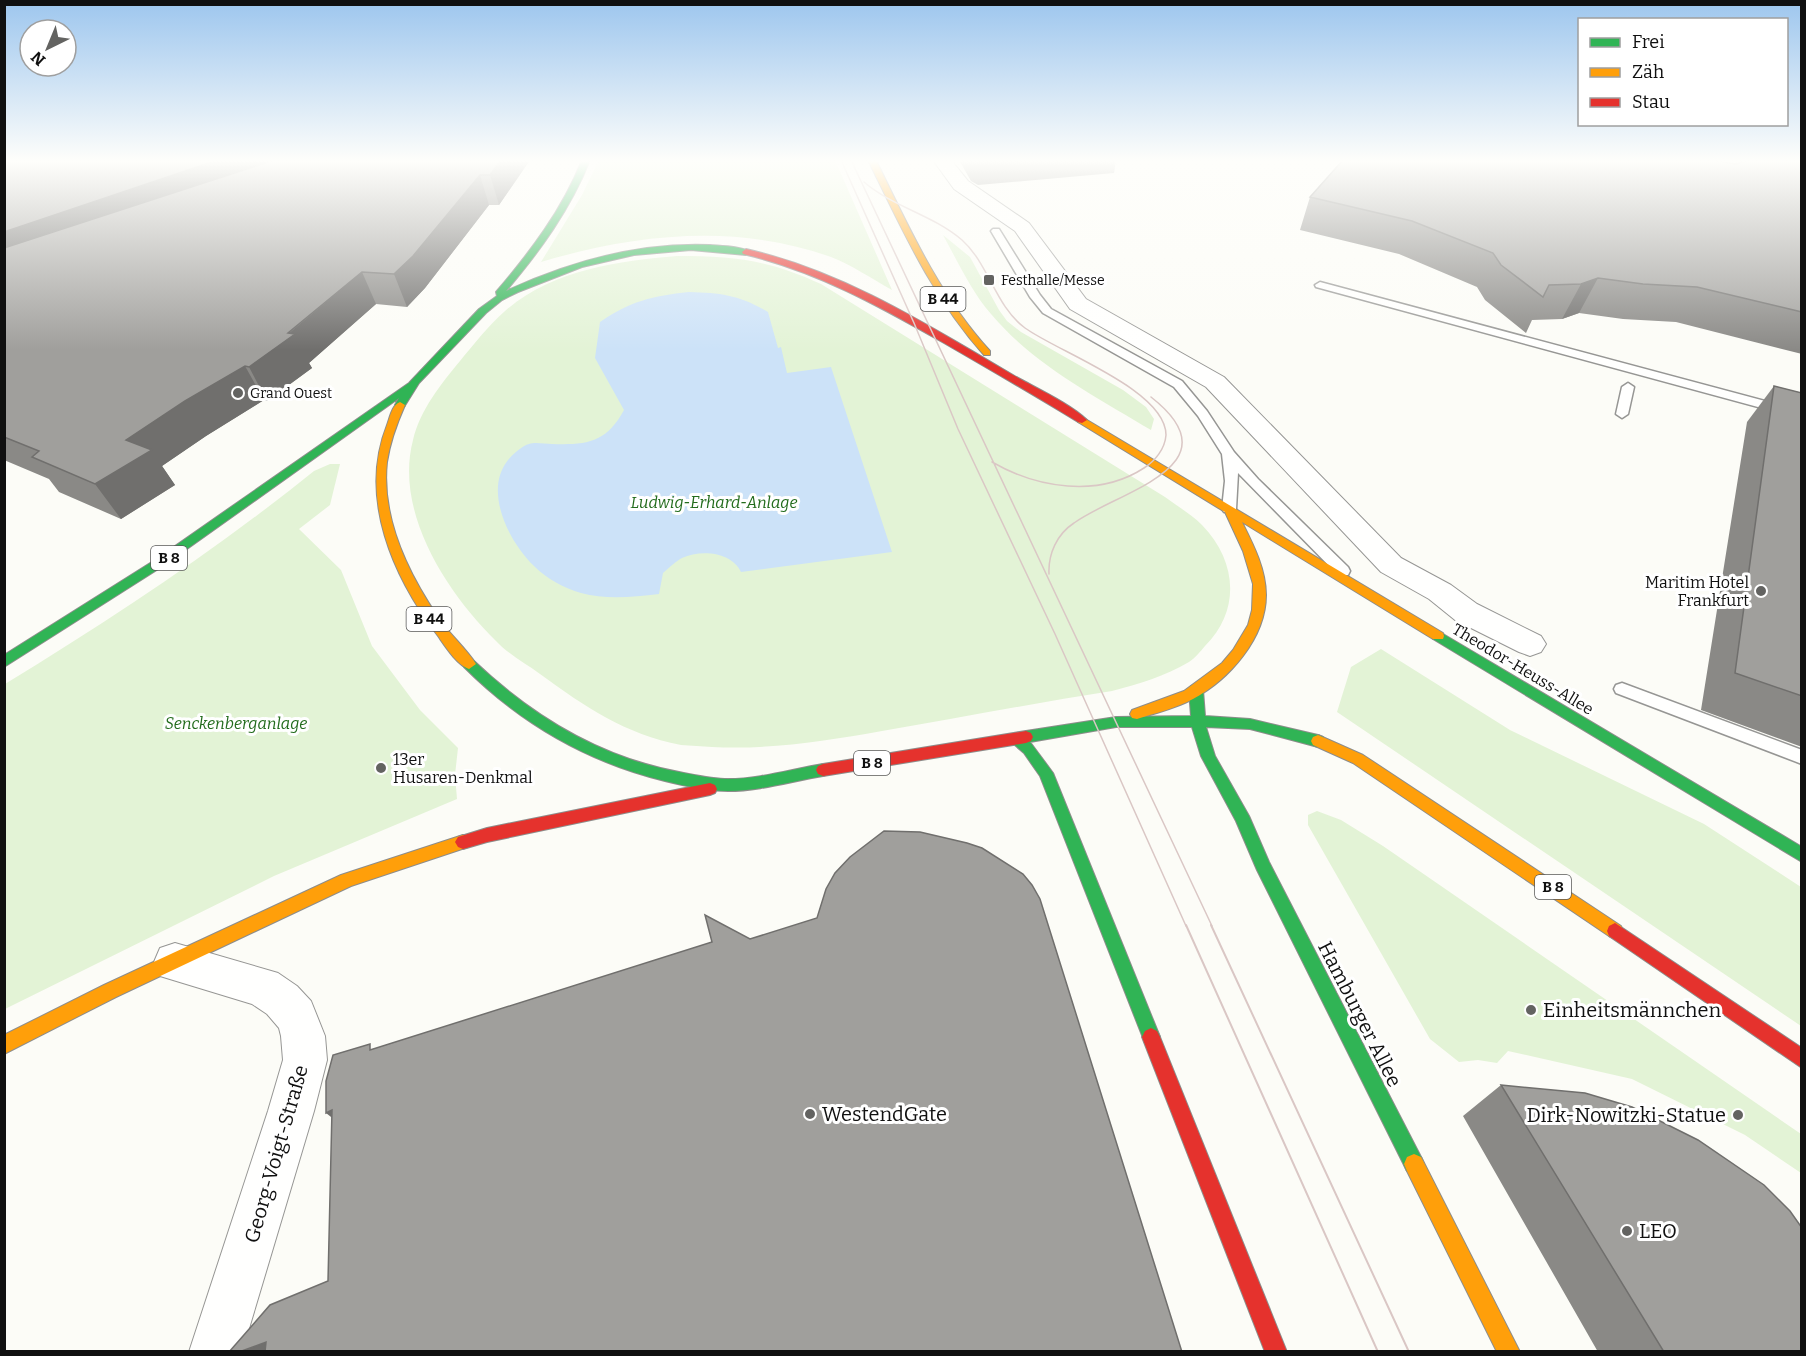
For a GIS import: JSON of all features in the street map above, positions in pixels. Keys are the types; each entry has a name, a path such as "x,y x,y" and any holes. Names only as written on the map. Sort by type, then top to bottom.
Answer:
{"main road":[{"path":"492,303 541,244 554,223"},
{"name":"B 44","path":"903,223 950,312 971,338 1015,378"},
{"name":"B 8","path":"4,662 156,567 409,386 492,303 562,270 629,254 685,249 768,255 826,274 1015,378 1229,509"},
{"name":"B 44","path":"409,386 384,450 381,472 382,504 400,568 425,614 441,634 505,697 562,737 603,757 698,783 729,785"},
{"path":"1116,722 1196,690 1225,666 1252,631 1260,606 1256,570 1248,546 1229,509"},
{"name":"Theodor-Heuss-Allee","path":"1229,509 1379,576 1802,855"},
{"name":"Hamburger Allee","path":"1196,690 1195,720 1212,771 1241,817 1263,866 1509,1352"},
{"name":"B 8","path":"4,1045 110,991 347,880 430,852 516,829 729,785 1116,722 1195,720 1250,724 1329,745 1359,759 1521,866 1802,1059"},
{"path":"1016,740 1029,749 1046,773 1276,1352"}],"street":[{"path":"1017,223 1022,227 1078,304 1215,382 1379,576 1440,592 1466,612 1530,644"},
{"name":"Georg-Voigt-Straße","path":"175,962 263,987 282,1000 296,1016 303,1036 304,1060 291,1112 215,1352"}],"lane":[{"path":"996,231 1035,297 1047,311 1178,384 1203,414 1229,454 1253,482 1285,512 1379,576"},
{"path":"1320,285 1512,331 1802,415"},
{"path":"1622,414 1628,387"},
{"path":"1229,454 1232,481 1229,509"},
{"path":"1622,689 1802,757"}],"green space":[{"path":"565,223 863,223 892,290 831,257 795,246 723,236 649,239 577,252 541,262"},
{"path":"943,235 970,257 1007,321 1021,332 1123,390 1146,407 1154,419 1151,430 1087,392 1026,349 991,314 977,296"},
{"name":"Ludwig-Erhard-Anlage","path":"677,256 751,261 821,284 1165,497 1202,525 1214,539 1222,554 1228,570 1230,586 1225,617 1217,632 1189,662 1152,679 1112,691 861,735 776,746 734,748 681,745 642,734 606,718 511,654 478,622 443,575 429,550 418,523 411,495 409,467 416,429 432,398 446,379 493,323 523,297 543,286 587,270 632,261"},
{"name":"Senckenberganlage","path":"330,464 340,464 330,505 299,529 341,570 372,646 420,710 458,748 455,775 457,799 274,876 5,1009 5,684 163,583 314,471"},
{"path":"1381,649 1510,730 1704,824 1801,887 1801,1026 1337,712 1351,667"},
{"path":"1317,811 1341,820 1383,846 1801,1134 1801,1173 1745,1135 1632,1079 1508,1051 1497,1063 1478,1060 1459,1062 1430,1039 1308,825 1308,815"}],"water":[{"path":"689,292 730,296 768,312 778,348 781,347 787,373 831,367 892,552 741,572 737,565 723,556 707,553 690,555 682,558 663,573 659,594 620,597 600,597 568,588 544,575 525,556 508,530 499,501 498,486 501,472 508,460 529,444 575,444 603,436 624,410 595,358 600,322 642,301"}],"building":[{"path":"4,223 30,223 4,232"},
{"path":"80,223 440,223 413,256 394,274 362,272 288,333 295,334 249,367 245,366 185,401 126,440 152,450 95,484 32,457 39,451 4,437 4,248"},
{"path":"1418,223 1802,223 1802,312 1697,287 1643,284 1598,278 1581,284 1549,285 1543,297 1501,265 1493,253"},
{"path":"1774,386 1802,393 1802,696 1735,673"},
{"path":"884,831 920,832 982,848 1023,874 1032,885 1040,899 1182,1352 265,1352 266,1342 239,1352 229,1352 270,1305 328,1281 332,1110 326,1113 326,1081 333,1055 370,1044 370,1050 712,942 705,915 750,939 817,918 826,889 835,873 850,857"},
{"path":"1501,1085 1585,1093 1632,1107 1698,1140 1764,1185 1790,1211 1802,1228 1802,1352 1664,1352"}],"tram line":[{"path":"869,223 958,429 1055,634 1186,926"},
{"path":"881,223 994,463"},
{"path":"938,223 951,231 971,250 1015,319 1041,338 1130,388 1149,403 1161,418 1166,435 1162,450 1148,465 1126,477 1107,483 1088,486 1048,483 1028,478 994,463"},
{"path":"1049,574 1052,552 1058,539 1068,528 1162,474 1177,459 1182,441 1175,421 1151,397"},
{"path":"994,463 1212,926"},
{"path":"1186,925 1378,1352"},
{"path":"1211,925 1409,1352"}],"traffic: fast":[{"path":"499,294 554,223"},
{"path":"400,405 416,381 482,311 515,290 579,265 634,252 691,247 746,252"},
{"path":"4,662 159,563 409,386"},
{"path":"1438,636 1802,855"},
{"path":"469,664 490,685 537,721 589,750 645,770 701,782 728,785 823,770"},
{"path":"1196,690 1199,727 1208,756 1243,820 1263,865 1414,1164"},
{"path":"1026,737 1116,722 1224,721 1250,724 1318,741"},
{"path":"1016,740 1029,749 1046,773 1151,1037"}],"traffic: slow":[{"path":"903,223 951,310 987,353"},
{"path":"400,405 383,454 381,471 382,497 387,524 395,550 420,600 435,623 469,664"},
{"path":"1082,420 1438,636"},
{"path":"1137,714 1183,698 1202,687 1227,666 1238,653 1254,625 1259,610 1260,595 1257,572 1240,529 1229,509"},
{"path":"1318,741 1358,759 1615,931"},
{"path":"4,1045 110,991 347,880 463,842"},
{"path":"1414,1164 1509,1352"}],"traffic: jam":[{"path":"746,252 793,264 859,292 1023,384 1082,420"},
{"path":"823,770 1026,737"},
{"path":"463,842 487,835 710,789"},
{"path":"1615,931 1802,1059"},
{"path":"1151,1037 1276,1352"}],"place":[{"name":"Festhalle/Messe","path":"989,280"},
{"name":"Grand Ouest","path":"238,393"},
{"name":"Maritim Hotel Frankfurt","path":"1761,591"},
{"name":"13er Husaren-Denkmal","path":"381,768"},
{"name":"Einheitsmännchen","path":"1531,1010"},
{"name":"WestendGate","path":"810,1114"},
{"name":"Dirk-Nowitzki-Statue","path":"1738,1115"},
{"name":"LEO","path":"1627,1231"}]}
